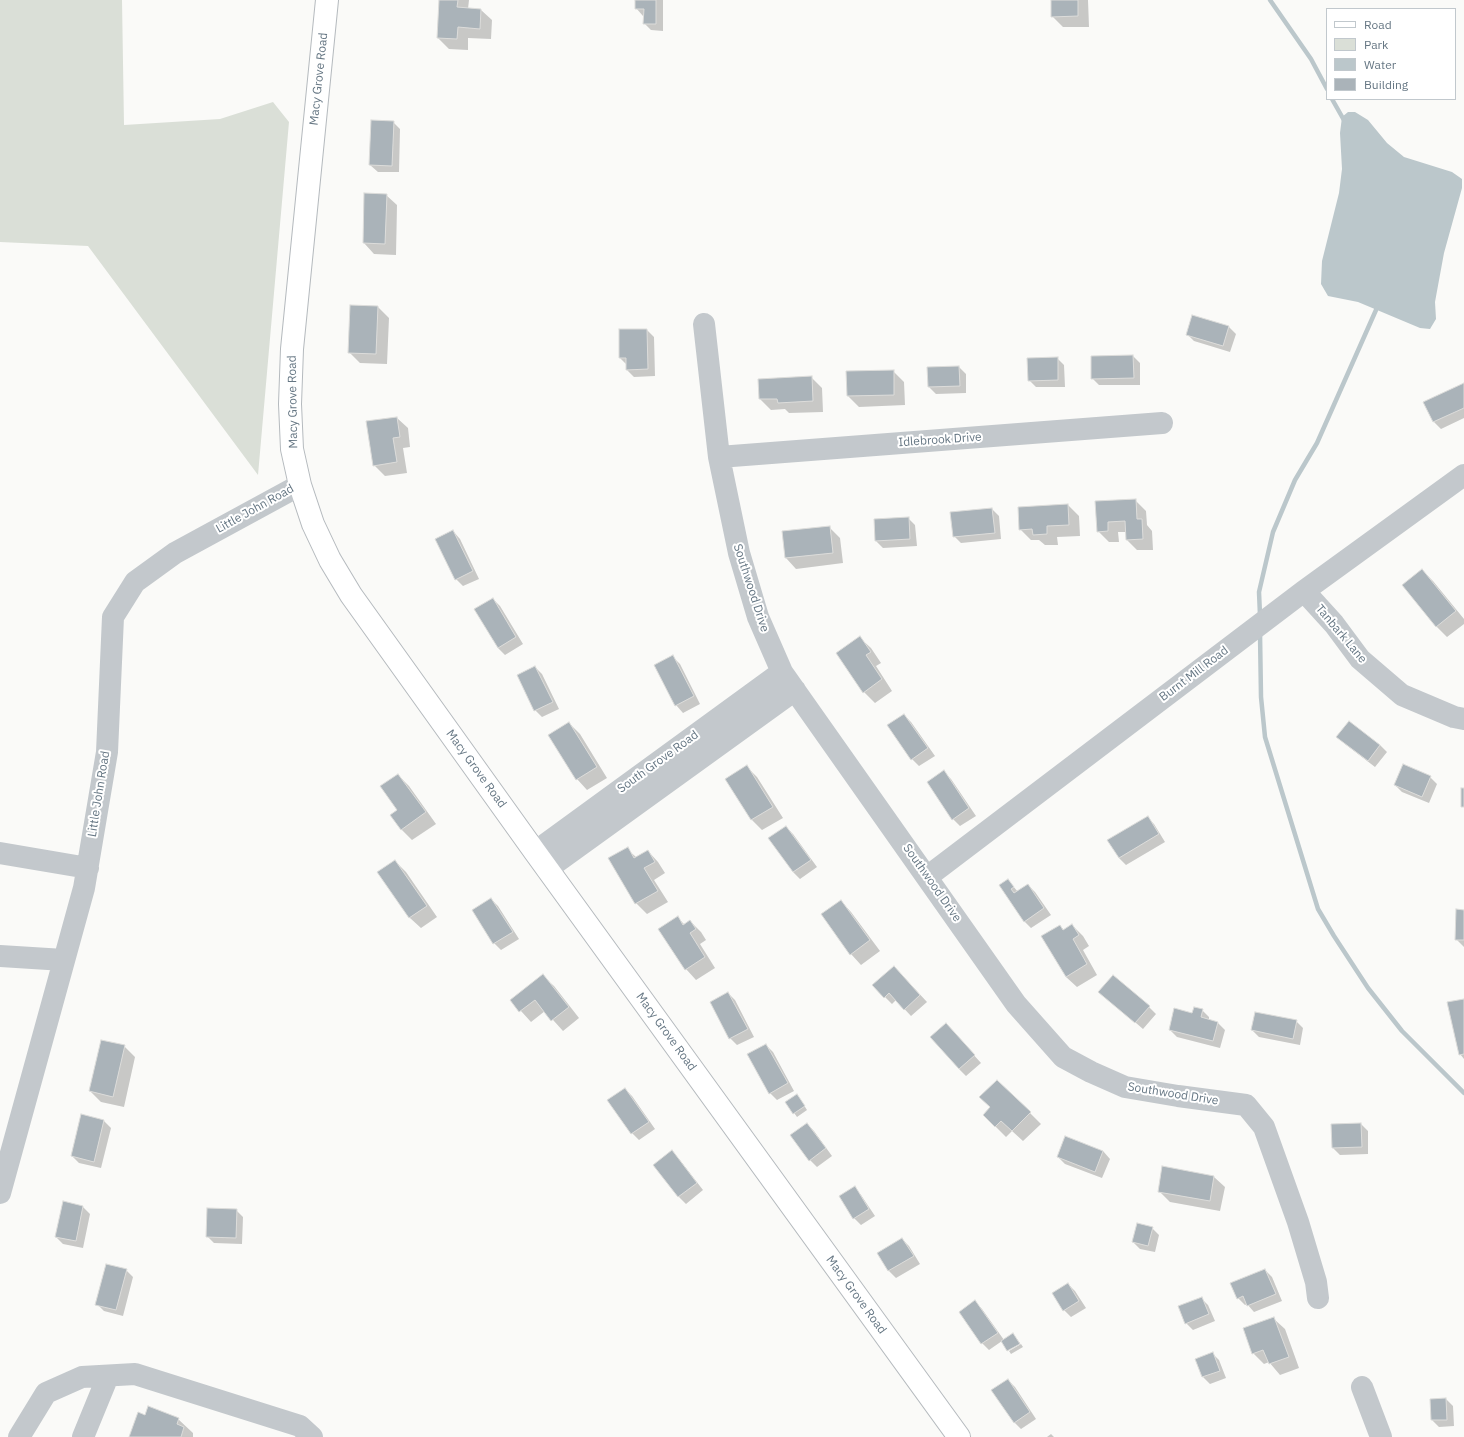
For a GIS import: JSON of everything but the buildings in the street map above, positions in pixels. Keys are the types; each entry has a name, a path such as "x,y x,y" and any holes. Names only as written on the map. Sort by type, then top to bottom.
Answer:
{"main road":[{"name":"Macy Grove Road","path":"327,0 292,349 290,404 292,449 300,485 317,532 330,560 351,595 959,1437"}],"street":[{"name":"Southwood Drive","path":"704,324 719,457 739,553 758,617 788,681 1016,1004 1063,1057 1091,1072 1125,1087 1246,1105 1264,1127 1298,1222 1316,1282 1318,1298"},
{"name":"Idlebrook Drive","path":"719,457 1162,423"},
{"name":"Burnt Mill Road","path":"927,877 1304,591 1464,475"},
{"name":"Little John Road","path":"0,1193 84,888 88,868 107,752 113,617 135,582 175,553 300,485"},
{"name":"Tanbark Lane","path":"1304,591 1334,624 1360,659 1402,695 1454,717 1464,719"},
{"name":"South Grove Road","path":"541,860 788,681"},
{"path":"0,853 88,868"},
{"path":"0,956 64,960"},
{"path":"19,1437 46,1393 82,1377 135,1374 300,1426 312,1437"},
{"path":"83,1437 108,1376"},
{"path":"1362,1387 1381,1437"}],"green space":[{"path":"0,0 122,0 124,125 220,119 273,102 289,122 258,475 88,246 0,242"}],"water":[{"path":"1348,112 1355,112 1368,120 1387,143 1404,157 1452,172 1462,179 1462,188 1444,253 1435,302 1436,319 1430,329 1420,328 1358,302 1328,296 1321,284 1322,261 1339,193 1342,169 1340,133 1342,117"}],"waterway":[{"path":"1270,0 1311,59 1326,87"},
{"path":"1333,100 1345,122"},
{"path":"1260,615 1259,592 1273,532 1295,480 1317,443 1376,310 1377,304"},
{"path":"1260,633 1261,697 1265,737 1318,909 1368,988 1402,1031 1464,1093"}]}
